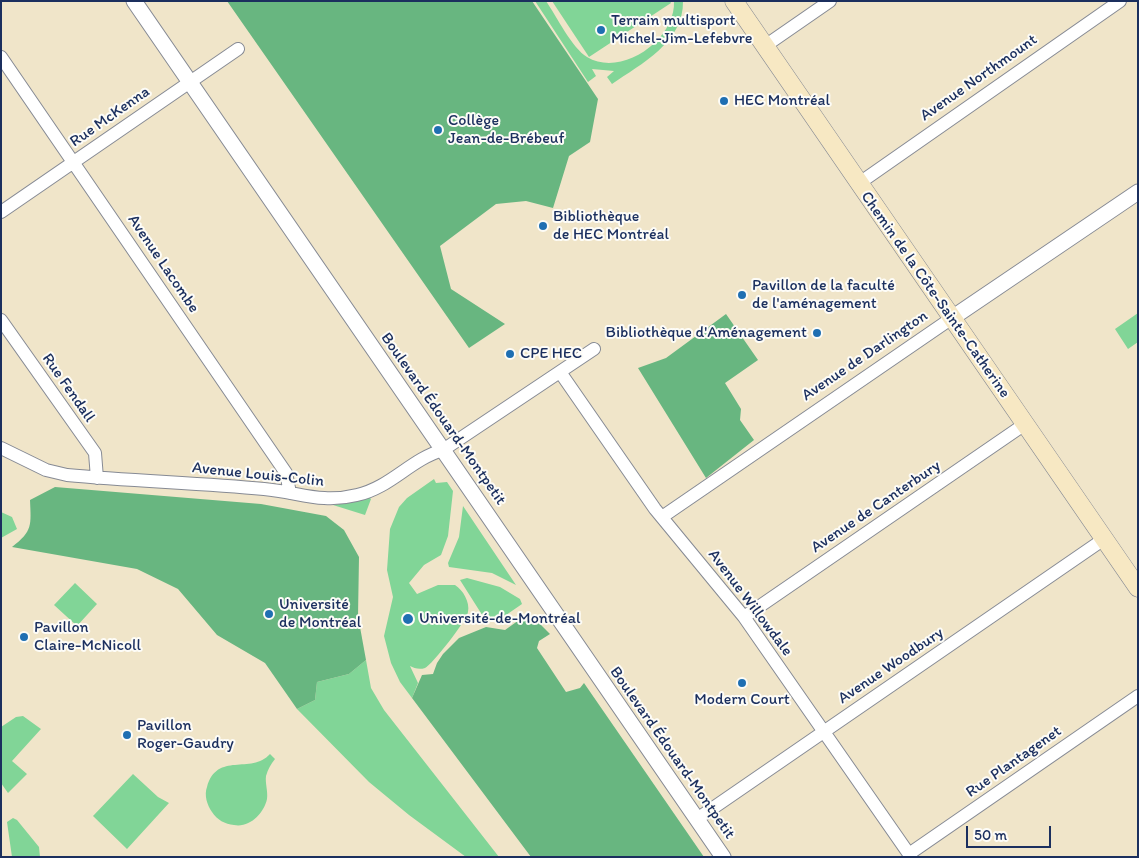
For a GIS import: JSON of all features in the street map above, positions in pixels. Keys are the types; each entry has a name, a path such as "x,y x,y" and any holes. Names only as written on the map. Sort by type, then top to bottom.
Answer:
{"main road":[{"name":"Chemin de la Côte-Sainte-Catherine","path":"734,1 858,184 1138,588"}],"street":[{"name":"Boulevard Édouard-Montpetit","path":"134,1 723,857"},
{"path":"765,46 830,1"},
{"name":"Avenue Northmount","path":"858,184 1120,1"},
{"name":"Rue McKenna","path":"1,212 238,49"},
{"name":"Avenue Lacombe","path":"1,57 286,473 290,493"},
{"name":"Avenue de Darlington","path":"662,517 1138,192"},
{"name":"Rue Fendall","path":"1,320 94,453 97,478"},
{"name":"Avenue Louis-Colin","path":"1,448 54,473 97,478 191,483 290,493 318,500 357,496 380,488 420,458 443,450 594,349"},
{"name":"Avenue Willowdale","path":"560,372 662,517 744,617 910,856"},
{"name":"Avenue de Canterbury","path":"744,617 1025,424"},
{"name":"Avenue Woodbury","path":"697,819 1104,539"},
{"name":"Rue Plantagenet","path":"910,856 1138,696"}],"green space":[{"name":"Collège Jean-de-Brébeuf","path":"227,1 532,1 598,99 590,142 569,156 553,208 526,201 496,204 440,246 451,289 505,324 469,348"},
{"path":"535,1 546,1 570,40 581,53 601,62 616,62 630,59 657,41 666,29 672,15 674,1 683,1 681,16 669,40 647,60 612,84 607,77 614,71 592,69 596,76 588,82"},
{"name":"Terrain multisport Michel-Jim-Lefebvre","path":"552,1 670,1 671,3 589,57"},
{"path":"1138,313 1138,342 1128,349 1115,329"},
{"path":"726,314 758,360 725,383 741,409 740,420 754,440 706,478 638,368 666,358"},
{"path":"434,479 436,483 447,482 453,491 448,536 441,555 424,565 409,583 417,594 438,585 455,585 465,597 468,604 468,612 456,632 429,665 421,669 410,666 418,683 412,698 400,682 391,663 384,636 393,597 387,570 390,529 399,507 407,498"},
{"path":"55,487 261,504 326,516 344,530 359,557 358,616 366,660 349,674 317,682 315,700 297,709 265,663 217,635 178,589 137,569 12,547 24,536 29,527 31,516 30,500"},
{"path":"369,497 371,499 365,515 333,505 353,502"},
{"path":"463,506 516,585 492,573 449,567 448,563 459,537"},
{"path":"1,512 12,517 17,529 1,538"},
{"path":"467,578 500,587 520,599 522,604 496,622 486,621 460,580"},
{"path":"75,583 97,604 77,626 54,605"},
{"path":"529,613 550,634 539,641 537,648 566,692 580,688 584,683 704,857 531,857 412,698 422,675 433,674 443,654 459,638 486,627 505,630"},
{"path":"366,660 371,688 384,710 499,857 466,857 409,815 369,782 297,709 315,700 317,682 349,674"},
{"path":"23,716 41,729 12,761 27,774 8,793 1,783 1,727 16,717"},
{"path":"270,754 275,759 266,776 267,799 259,814 251,822 240,825 227,824 214,815 207,803 206,797 206,790 212,776 226,766 254,763"},
{"path":"133,774 158,797 169,803 127,849 93,816"},
{"path":"13,818 17,820 39,847 40,857 12,857 7,822"}],"place":[{"name":"Terrain multisport Michel-Jim-Lefebvre","path":"601,30"},
{"name":"HEC Montréal","path":"724,101"},
{"name":"Collège Jean-de-Brébeuf","path":"438,130"},
{"name":"Bibliothèque de HEC Montréal","path":"543,226"},
{"name":"Pavillon de la faculté de l'aménagement","path":"742,295"},
{"name":"Bibliothèque d'Aménagement","path":"817,333"},
{"name":"CPE HEC","path":"510,354"},
{"name":"Université de Montréal","path":"269,614"},
{"name":"Université-de-Montréal","path":"408,619"},
{"name":"Pavillon Claire-McNicoll","path":"24,637"},
{"name":"Modern Court","path":"742,683"},
{"name":"Pavillon Roger-Gaudry","path":"127,735"}]}
